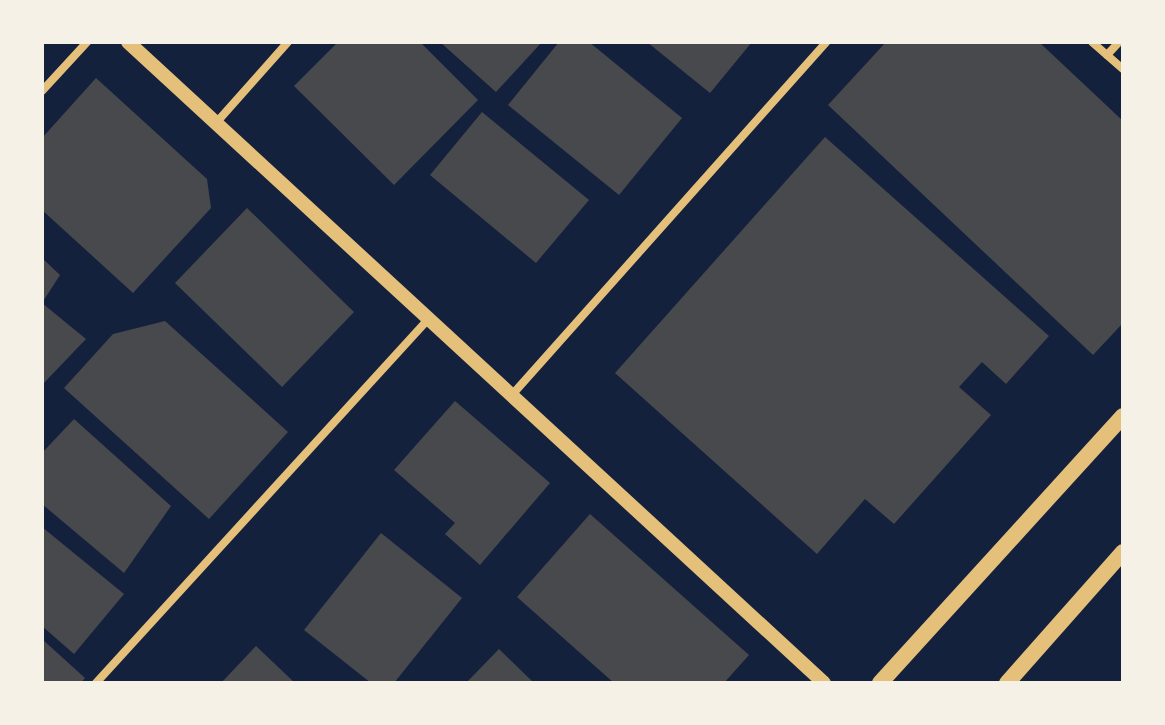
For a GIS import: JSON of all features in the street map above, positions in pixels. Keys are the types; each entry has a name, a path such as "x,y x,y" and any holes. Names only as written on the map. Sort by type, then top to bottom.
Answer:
{"main road":[{"path":"880,683 1123,416"},
{"path":"1007,683 1123,552"}],"street":[{"path":"42,91 87,42"},
{"path":"128,42 824,683"},
{"path":"216,123 288,42"},
{"path":"511,396 826,42"},
{"path":"1092,42 1123,69"},
{"path":"1107,55 1119,42"},
{"path":"96,683 428,319"}],"building":[{"path":"338,42 420,42 478,100 394,185 294,86"},
{"path":"440,42 542,42 496,92"},
{"path":"559,42 589,42 682,118 619,195 508,105"},
{"path":"647,42 752,42 710,93"},
{"path":"886,42 1039,42 1123,121 1123,323 1093,355 828,105"},
{"path":"96,78 207,179 211,208 133,293 42,210 42,138"},
{"path":"482,112 589,200 536,263 430,175"},
{"path":"825,137 1049,336 1006,384 982,362 959,387 991,415 894,524 865,499 817,554 615,373"},
{"path":"247,208 354,312 282,387 175,283"},
{"path":"42,258 60,275 42,303"},
{"path":"42,303 86,339 42,385"},
{"path":"165,321 288,432 209,519 64,388 113,334"},
{"path":"455,401 550,483 480,565 445,534 455,523 394,470"},
{"path":"74,419 171,506 124,573 42,504 42,453"},
{"path":"590,514 749,655 724,683 614,683 517,597"},
{"path":"42,527 124,594 74,654 42,626"},
{"path":"381,533 462,598 394,683 371,683 304,630"},
{"path":"42,639 85,678 81,683 42,683"},
{"path":"256,646 295,683 221,683"},
{"path":"499,649 534,683 466,683"}]}
